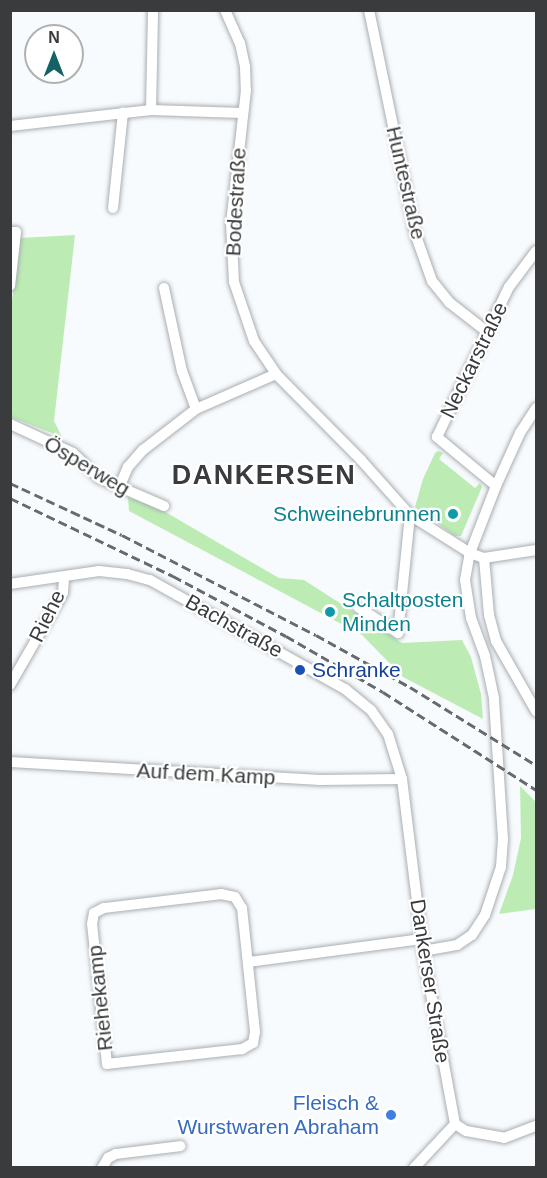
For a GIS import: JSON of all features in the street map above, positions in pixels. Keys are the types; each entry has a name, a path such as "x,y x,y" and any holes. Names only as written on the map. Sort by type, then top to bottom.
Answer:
{"street":[{"path":"151,110 153,10"},
{"name":"Bodestraße","path":"225,10 240,43 245,67 246,90 231,223 234,282 254,341 276,374 361,460 410,515 470,553 484,558"},
{"name":"Huntestraße","path":"369,10 416,236 432,281 450,303 486,331"},
{"path":"10,126 151,110 242,113"},
{"path":"112,208 123,113"},
{"path":"10,232 16,232 10,286"},
{"name":"Neckarstraße","path":"496,486 437,437 509,287 537,251"},
{"path":"164,288 182,371 196,409"},
{"path":"119,488 128,467 143,450 196,409 276,374"},
{"path":"423,951 457,945 472,935 485,915 501,867 503,839 494,698 488,666 471,618 465,580 470,553 496,486 520,433 537,408"},
{"name":"Ösperweg","path":"10,424 73,453 99,478 164,506"},
{"path":"358,607 398,633 410,515"},
{"path":"537,550 484,558 489,615 496,641 537,711"},
{"name":"Bachstraße","path":"10,584 99,571 127,574 150,580 345,689 371,710 388,734 402,779"},
{"name":"Riehe","path":"10,686 63,593 64,577"},
{"name":"Auf dem Kamp","path":"10,762 309,780 402,779"},
{"name":"Dankerser Straße","path":"402,779 423,951 455,1124"},
{"name":"Riehekamp","path":"221,894 235,897 242,908 249,962 255,1032 253,1043 248,1047 107,1064 92,924 94,913 98,910 221,894"},
{"path":"249,962 422,939"},
{"path":"414,1167 455,1124 466,1131 504,1138 537,1126"},
{"path":"102,1167 108,1158 116,1154 180,1146"}],"green space":[{"path":"75,235 54,421 62,437 11,417 10,316 20,238"},
{"path":"438,451 443,453 439,459 475,488 480,483 482,487 461,536 455,536 415,507 423,479"},
{"path":"128,497 162,510 279,578 304,580 402,643 462,640 471,657 481,694 483,719 403,677 362,635 129,511"},
{"path":"520,786 536,802 536,909 499,914 513,875 521,838"}],"railway":[{"path":"10,483 122,535 316,635 410,687 536,765"},
{"path":"10,498 173,576 286,636 383,692 536,790"}],"place":[{"name":"Schweinebrunnen","path":"453,514"},
{"name":"Schaltposten Minden","path":"330,612"},
{"name":"Schranke","path":"300,670"},
{"name":"Fleisch & Wurstwaren Abraham","path":"391,1115"}],"district":[{"name":"DANKERSEN","path":"264,476"}]}
